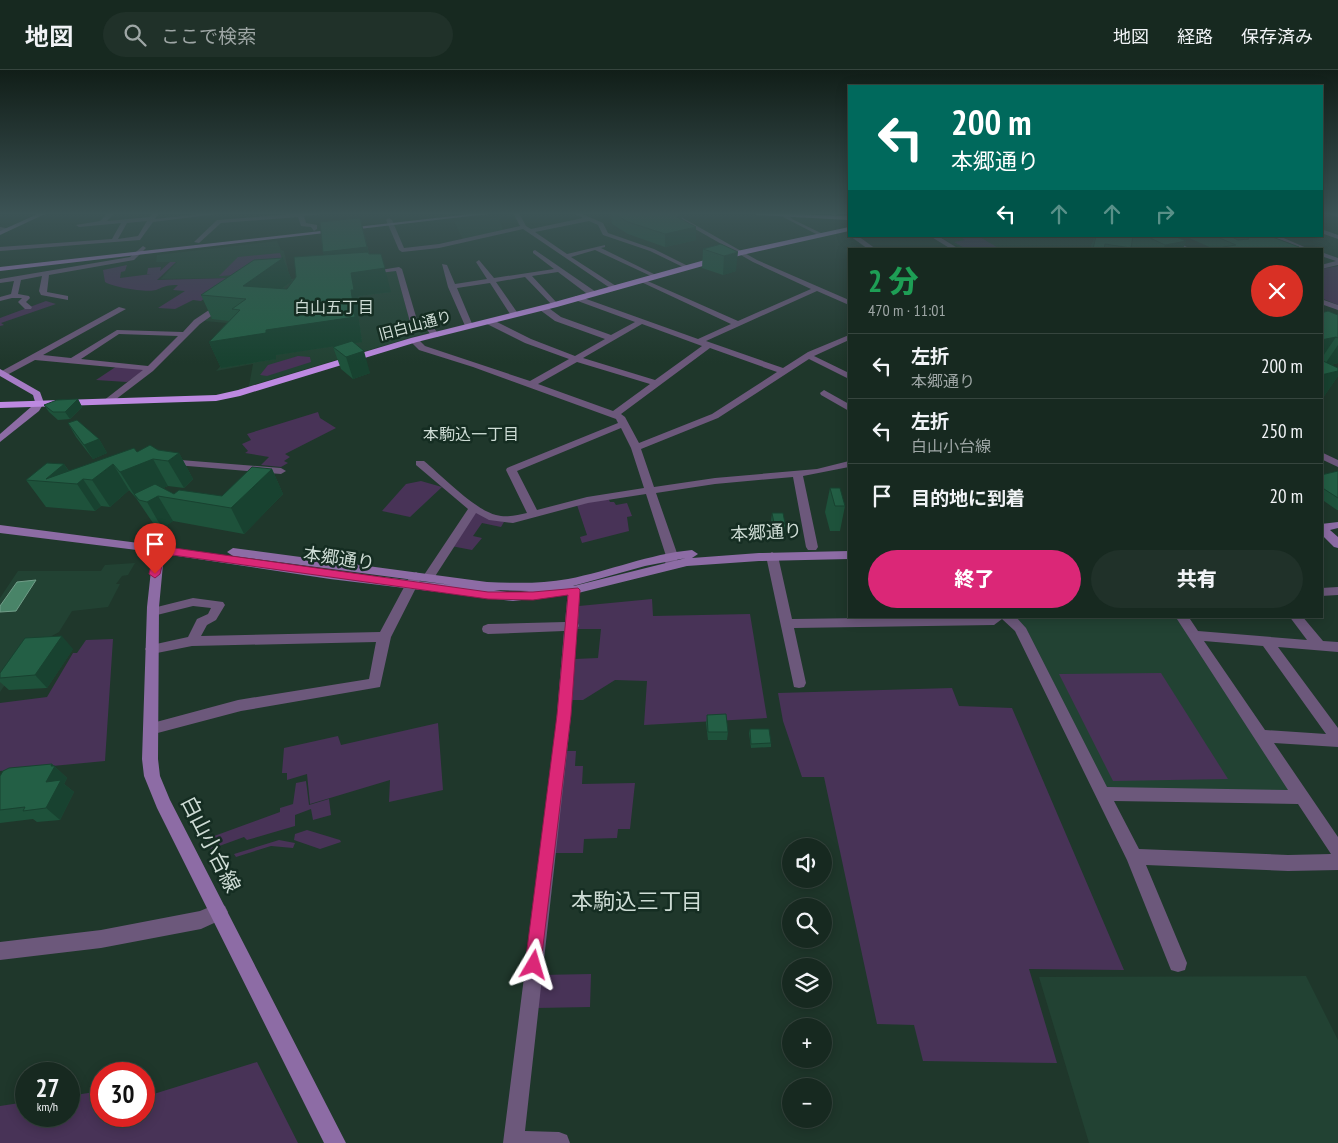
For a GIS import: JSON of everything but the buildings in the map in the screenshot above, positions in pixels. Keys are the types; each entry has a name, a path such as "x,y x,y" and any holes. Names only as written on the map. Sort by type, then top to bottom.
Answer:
{"highway":[{"name":"旧白山通り","path":"0,405 216,398 240,393 414,340 544,308 702,263"}],"main road":[{"path":"0,269 43,263"},
{"path":"0,439 36,409 39,403 37,394 1,373"},
{"name":"本郷通り","path":"0,521 160,546 418,580 487,586 545,586 567,583 669,559 702,561 772,556 848,555"},
{"path":"1323,528 1338,525"},
{"name":"本郷通り","path":"0,529 160,546"},
{"path":"1323,530 1332,539"},
{"name":"白山小台線","path":"160,546 155,574 153,612 150,729 152,776 163,803 220,912 335,1143"},
{"name":"本郷通り","path":"418,580 513,597 574,590 685,554 812,547 848,547"}],"street":[{"path":"0,280 109,263"},
{"path":"480,263 515,315"},
{"path":"550,263 593,294"},
{"path":"576,263 613,288"},
{"path":"627,263 655,276"},
{"path":"679,263 687,267"},
{"path":"761,263 848,303"},
{"path":"444,265 469,326"},
{"path":"366,273 399,269 414,322 426,323 435,335"},
{"path":"452,286 559,270"},
{"path":"46,274 44,293 65,298"},
{"path":"527,275 554,305"},
{"path":"14,295 18,278"},
{"path":"641,280 737,324"},
{"path":"700,341 817,290"},
{"path":"0,299 14,295 24,296 26,298 22,302 28,307"},
{"path":"840,299 848,296"},
{"path":"578,298 593,305 710,344 783,371"},
{"path":"108,401 150,369 197,322 232,299"},
{"path":"1323,302 1338,308"},
{"path":"544,308 558,319 610,338"},
{"path":"1,373 122,309"},
{"path":"530,385 574,357 642,321"},
{"path":"490,322 505,331 574,357 655,383"},
{"path":"72,361 117,332 185,334"},
{"path":"636,448 715,416 783,371 848,337"},
{"path":"414,340 422,348 620,417 636,448 669,559"},
{"path":"615,414 710,344"},
{"path":"809,356 848,376"},
{"path":"33,357 117,364 150,369"},
{"path":"824,393 848,407"},
{"path":"534,515 510,470 623,424"},
{"path":"1323,456 1338,464"},
{"path":"161,465 170,462 281,471"},
{"path":"420,463 447,488 474,508 493,518 513,520 587,500 649,490 817,472 848,464"},
{"path":"797,473 812,547"},
{"path":"150,729 238,706 374,682 384,637 418,580 474,508"},
{"path":"772,556 799,683"},
{"path":"559,1143 513,1142 573,626 574,590"},
{"path":"1323,592 1338,591"},
{"path":"153,612 193,602 219,605 212,617 202,622 192,641"},
{"path":"786,624 994,620 996,618"},
{"path":"1009,618 1020,628 1134,857 1178,963"},
{"path":"1134,857 1288,863 1338,853 1182,618"},
{"path":"1297,618 1319,645"},
{"path":"488,629 573,626"},
{"path":"1194,635 1338,647"},
{"path":"152,649 192,641 384,637"},
{"path":"1267,641 1338,740"},
{"path":"1261,736 1338,740"},
{"path":"1103,794 1302,798"},
{"path":"0,951 101,939 201,920 220,912"}],"shaded area":[{"path":"169,263 175,263 157,280 231,278 201,301 193,300 175,309 158,308 185,291 173,290 178,285 152,291 122,288 105,282 103,270 127,265 125,271 121,272 120,278 151,274 147,274 148,268 161,267 160,271"},
{"path":"176,263 287,263 288,269 277,274 223,278 161,279"},
{"path":"232,263 283,263 285,268 273,273 219,276"},
{"path":"1338,266 1338,305 1323,299 1323,269"},
{"path":"396,271 411,325 422,324 429,332 249,386 253,364 216,371 236,350 249,325 204,321 262,281"},
{"path":"46,301 56,304 1,323 4,325 0,326 0,318"},
{"path":"298,356 310,357 311,362 267,376 260,375 268,365"},
{"path":"117,366 145,370 127,382 96,380"},
{"path":"318,412 320,418 336,428 285,454 290,457 284,461 288,463 281,467 261,465 269,457 245,453 248,451 242,444 251,440 247,434"},
{"path":"421,481 442,487 410,517 382,511 406,484"},
{"path":"608,498 610,502 614,502 616,505 627,503 632,516 627,517 629,531 582,543 580,537 587,535 577,505"},
{"path":"474,510 504,522 501,527 482,523 473,536 482,538 472,550 451,546"},
{"path":"135,563 128,575 122,576 116,584 120,584 108,607 72,611 59,632 30,648 0,692 0,598 18,571 101,571 105,565"},
{"path":"36,580 16,611 0,612 0,606 17,582"},
{"path":"652,599 653,616 750,614 767,718 644,725 647,681 615,680 583,700 570,700 575,659 598,658 601,629 577,629 579,606"},
{"path":"1013,618 1177,618 1294,793 1106,789"},
{"path":"113,639 105,761 0,771 0,703 47,697 73,653 77,653 86,640"},
{"path":"1161,673 1228,779 1113,781 1059,674"},
{"path":"952,688 959,706 1012,708 1124,970 1029,969 1057,1063 923,1061 914,1025 877,1024 824,777 802,777 783,721 778,693"},
{"path":"438,723 443,790 389,802 390,780 310,804 307,774 287,780 287,773 282,773 284,748 338,736 341,745"},
{"path":"562,751 576,751 575,766 583,766 582,784 635,783 630,829 618,829 617,838 584,839 583,853 549,853"},
{"path":"306,781 309,805 329,799 331,815 313,820 311,809 295,815 295,826 247,840 244,837 211,849 206,839 280,812 280,808 293,804 296,783"},
{"path":"307,830 340,840 341,842 320,849 294,840 295,834"},
{"path":"279,840 295,843 293,848 271,846 236,857 234,854"},
{"path":"591,974 590,1007 537,1008 540,975"},
{"path":"1306,976 1338,1040 1338,1143 1089,1143 1039,977"},
{"path":"257,1062 298,1143 0,1143 0,1106 15,1104 15,1127 80,1127 80,1094 90,1093 90,1127 155,1127 155,1094"}],"district":[{"name":"白山五丁目","path":"334,307"},
{"name":"本駒込一丁目","path":"471,434"},
{"name":"本駒込三丁目","path":"637,901"}],"route":[{"path":"155,574 160,550 488,596 533,596 574,590 573,626 564,715 534,965"}]}
